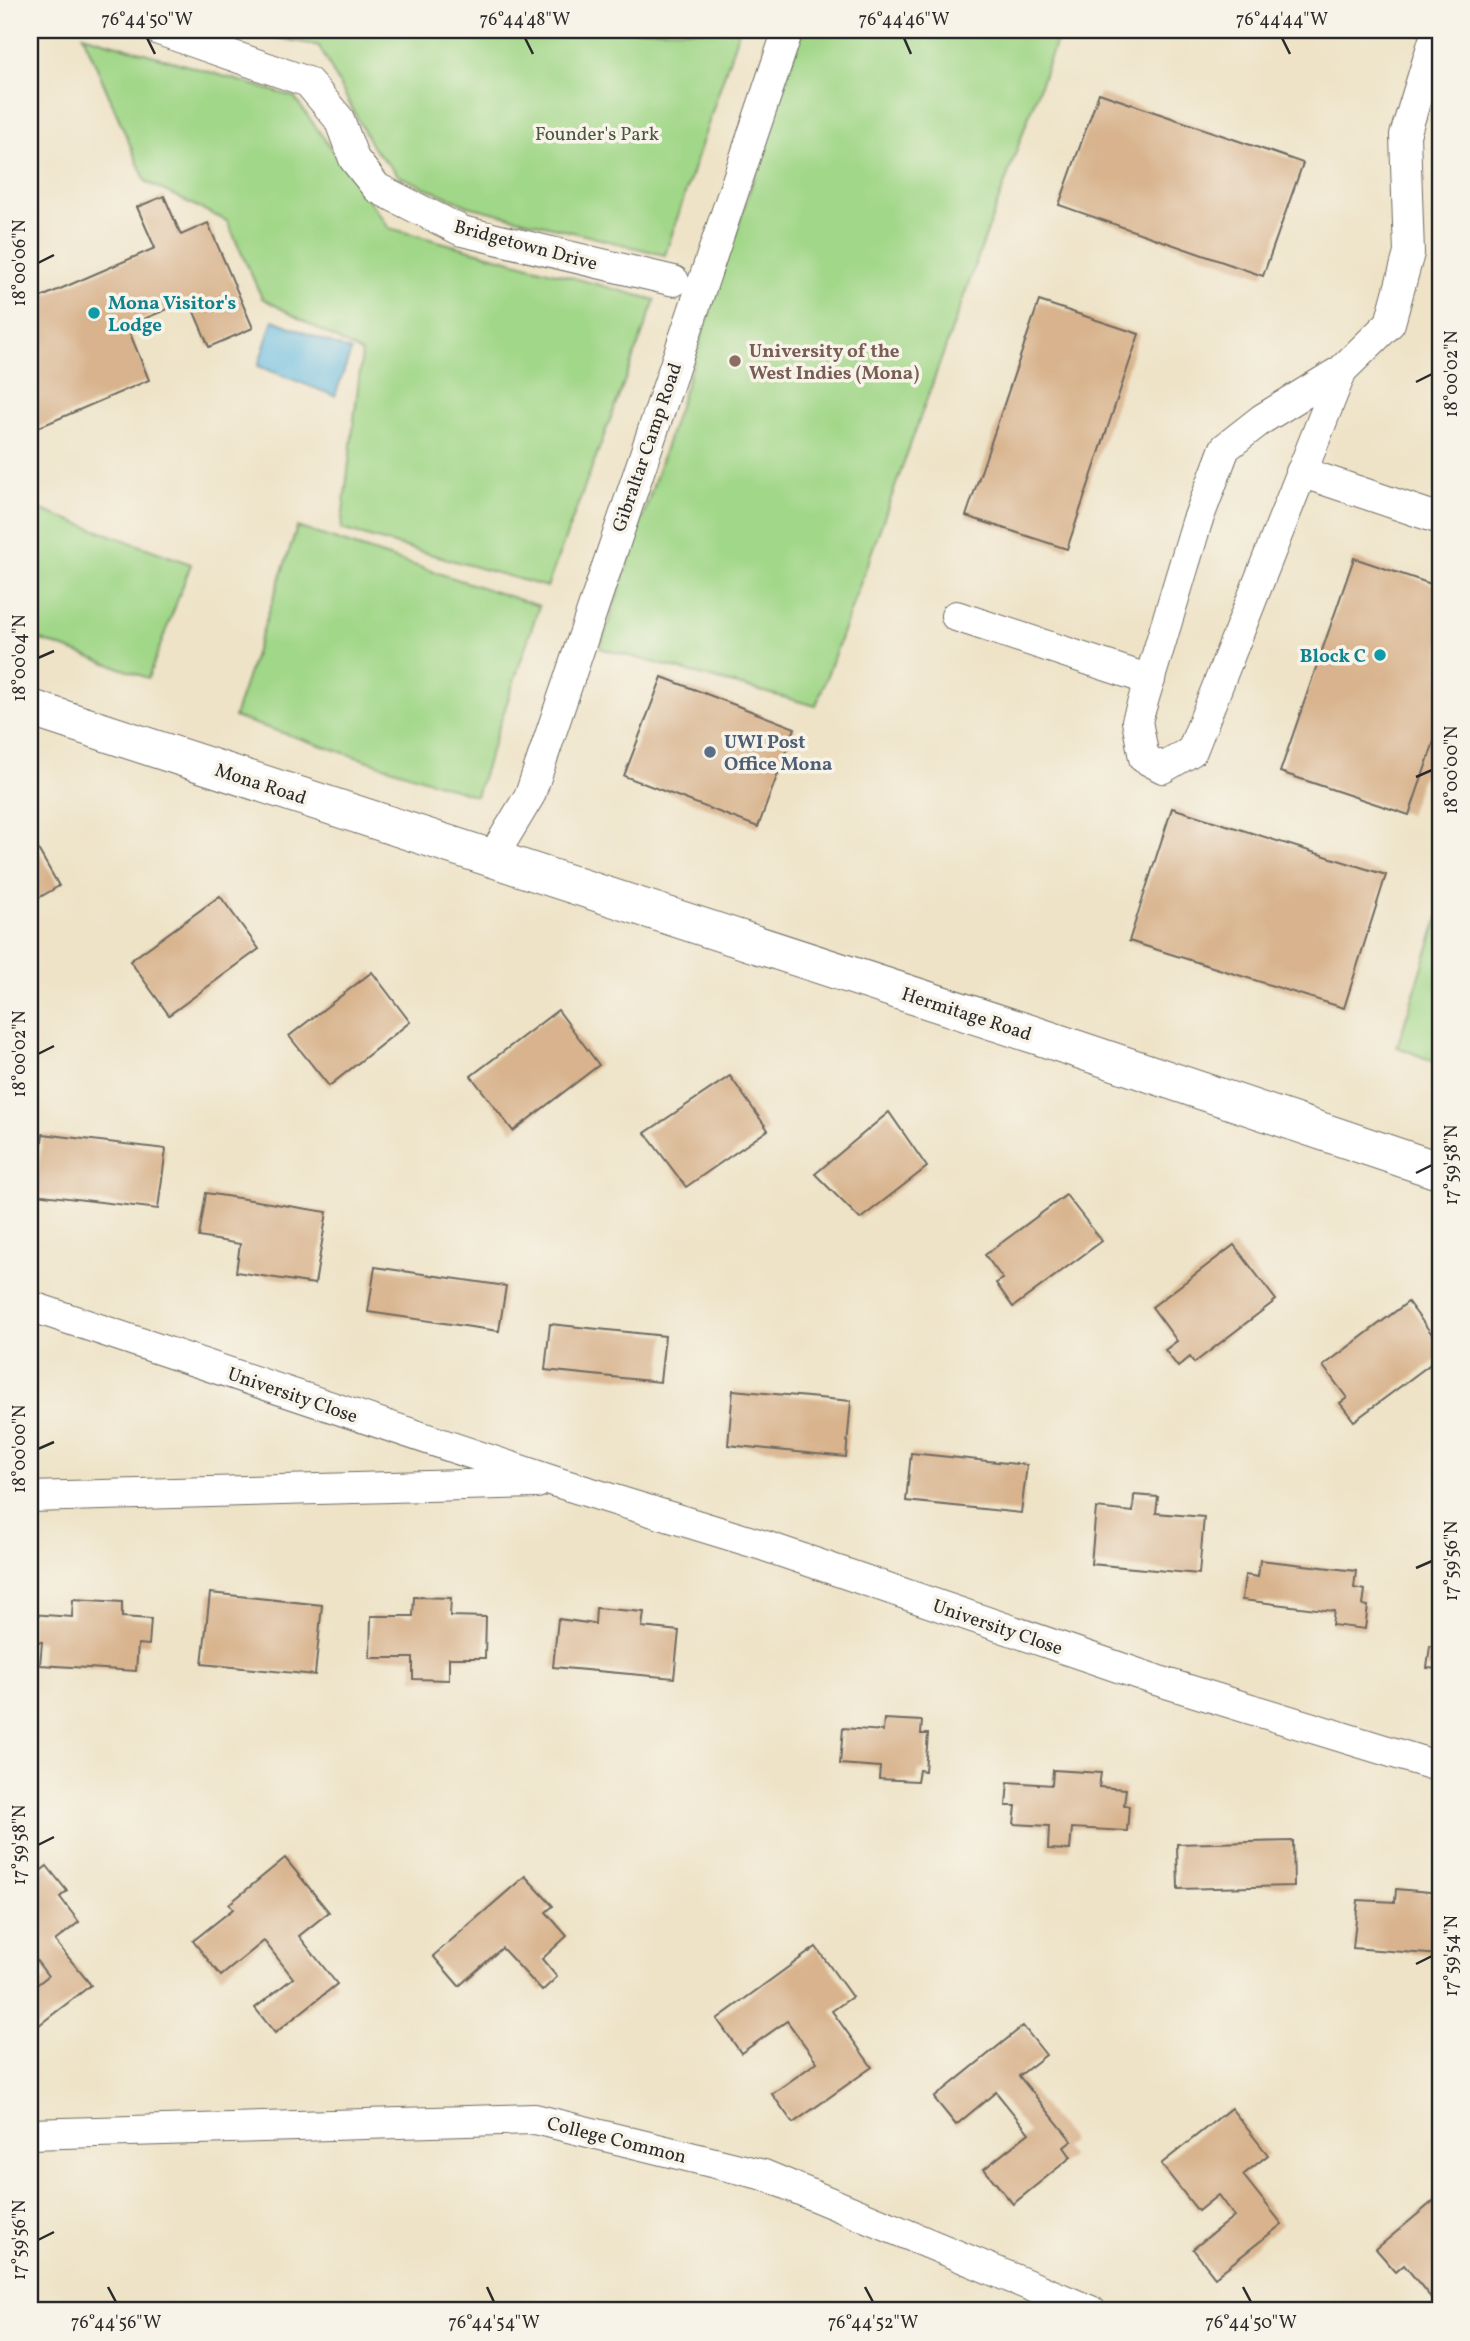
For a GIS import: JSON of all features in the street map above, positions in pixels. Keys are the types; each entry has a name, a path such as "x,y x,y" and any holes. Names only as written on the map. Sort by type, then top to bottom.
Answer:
{"street":[{"name":"Bridgetown Drive","path":"159,30 308,82 339,119 354,159 377,188 462,231 674,281"},
{"name":"Gibraltar Camp Road","path":"492,858 530,795 788,30"},
{"path":"1342,370 1192,751 1163,768 1143,758 1137,721 1197,522 1224,448 1262,419 1342,370 1390,323 1409,253 1405,135 1437,30"},
{"path":"1301,472 1440,519"},
{"path":"956,616 1150,680"},
{"name":"Mona Road","path":"30,708 492,858"},
{"name":"Hermitage Road","path":"492,858 1038,1036 1440,1171"},
{"name":"University Close","path":"30,1306 556,1482 765,1546 1156,1680 1440,1767"},
{"name":"University Close","path":"30,1497 556,1482"},
{"name":"College Common","path":"30,2134 535,2119 764,2175 1091,2311"}],"green space":[{"name":"Founder's Park","path":"239,30 739,30 665,255 468,206 399,176 373,148 319,46"},
{"path":"802,30 1060,30 816,706 600,648"},
{"path":"83,35 294,97 389,228 655,300 547,587 341,529 362,353 262,298 227,221 146,182"},
{"path":"30,506 191,564 148,678 30,636"},
{"path":"297,527 539,606 476,796 234,717"},
{"path":"1440,912 1440,1064 1397,1047"}],"water":[{"path":"273,320 351,351 335,396 258,366"}],"building":[{"path":"1099,93 1303,163 1263,276 1059,205"},
{"name":"Mona Visitor's Lodge","path":"164,196 181,235 208,223 253,328 209,347 189,300 127,326 149,380 30,431 30,302 155,248 137,207"},
{"path":"1039,301 1139,334 1067,549 966,516"},
{"name":"Block C","path":"1354,558 1440,587 1440,724 1409,815 1280,772"},
{"name":"UWI Post Office Mona","path":"662,677 795,728 758,827 624,776"},
{"path":"1172,808 1386,875 1344,1008 1129,941"},
{"path":"30,835 59,886 30,903"},
{"path":"220,896 259,949 169,1015 130,961"},
{"path":"372,972 410,1022 329,1086 289,1036"},
{"path":"558,1010 599,1065 513,1131 471,1076"},
{"path":"730,1076 768,1130 686,1187 645,1133"},
{"path":"889,1112 927,1167 860,1219 815,1174"},
{"path":"43,1134 166,1149 158,1209 34,1194"},
{"path":"206,1193 327,1212 315,1284 236,1272 240,1244 199,1237"},
{"path":"1066,1195 1102,1241 1013,1307 996,1283 1003,1279 985,1255"},
{"path":"1234,1245 1276,1300 1194,1363 1190,1357 1178,1367 1165,1350 1177,1341 1152,1307"},
{"path":"375,1267 506,1286 499,1331 368,1312"},
{"path":"1408,1302 1440,1345 1440,1357 1354,1421 1340,1403 1347,1398 1323,1366"},
{"path":"550,1324 665,1336 660,1382 545,1370"},
{"path":"733,1390 851,1401 846,1457 728,1445"},
{"path":"911,1453 1027,1465 1021,1513 906,1501"},
{"path":"1134,1495 1158,1497 1156,1513 1204,1517 1199,1574 1091,1564 1096,1508 1133,1512"},
{"path":"1260,1560 1356,1571 1354,1588 1365,1590 1363,1605 1368,1606 1365,1629 1332,1625 1334,1611 1242,1600 1245,1575 1258,1577"},
{"path":"210,1593 322,1605 315,1675 202,1664"},
{"path":"414,1597 451,1598 450,1616 486,1617 485,1658 449,1658 449,1680 413,1679 413,1658 370,1658 371,1616 413,1616"},
{"path":"73,1599 122,1602 122,1617 151,1619 149,1645 138,1644 136,1671 40,1665 42,1642 30,1641 31,1614 72,1617"},
{"path":"596,1608 644,1612 642,1627 679,1631 674,1678 553,1667 558,1619 595,1624"},
{"path":"1430,1646 1440,1647 1440,1669 1427,1668"},
{"path":"884,1719 922,1721 921,1734 928,1734 925,1771 919,1770 917,1781 879,1779 880,1767 840,1764 843,1728 883,1731"},
{"path":"1053,1770 1101,1773 1099,1787 1126,1789 1124,1805 1129,1806 1127,1831 1072,1828 1070,1850 1048,1849 1049,1826 1014,1824 1016,1806 1006,1806 1008,1782 1052,1785"},
{"path":"1293,1841 1294,1886 1178,1889 1177,1844"},
{"path":"285,1858 329,1912 299,1936 337,1984 275,2033 255,2008 293,1978 264,1941 221,1976 193,1941 233,1909 229,1904"},
{"path":"47,1866 67,1891 60,1897 79,1922 55,1941 91,1985 30,2032 30,1990 48,1976 30,1952 30,1879"},
{"path":"525,1876 553,1906 546,1912 567,1936 542,1959 557,1977 542,1991 502,1948 459,1986 433,1956"},
{"path":"1396,1889 1440,1893 1440,1955 1353,1948 1358,1900 1395,1902"},
{"path":"816,1947 852,1997 832,2011 872,2067 793,2123 772,2094 817,2062 787,2021 741,2053 717,2019"},
{"path":"1023,2026 1046,2055 1019,2076 1072,2141 1064,2147 1071,2157 1013,2204 984,2169 1029,2133 996,2092 956,2125 934,2098"},
{"path":"1231,2108 1268,2155 1243,2175 1282,2224 1215,2277 1193,2249 1234,2216 1218,2195 1198,2211 1161,2164"},
{"path":"1437,2198 1440,2202 1440,2311 1432,2311 1438,2306 1404,2265 1396,2272 1376,2249"}],"place":[{"name":"Mona Visitor's Lodge","path":"94,313"},
{"name":"University of the West Indies (Mona)","path":"735,361"},
{"name":"Block C","path":"1380,655"},
{"name":"UWI Post Office Mona","path":"710,752"}]}
